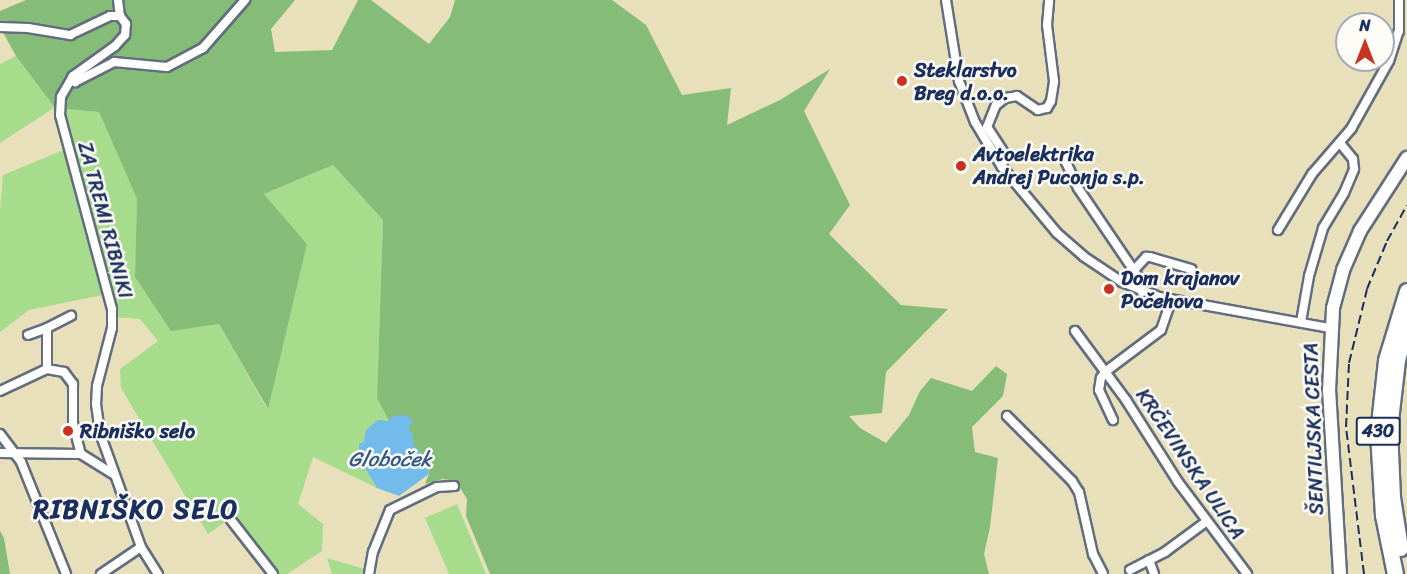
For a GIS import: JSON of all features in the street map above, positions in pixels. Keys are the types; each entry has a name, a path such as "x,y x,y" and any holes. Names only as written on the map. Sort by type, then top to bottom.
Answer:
{"highway":[{"name":"430","path":"1395,574 1383,515 1378,433 1386,360 1407,291"},
{"name":"430","path":"1405,574 1392,497 1389,429 1397,360 1407,322"}],"street":[{"path":"118,0 120,16 126,24 125,35 115,46 80,69 73,76 72,80 75,82 114,63 167,67 203,48 245,0"},
{"path":"946,0 959,81 966,103 1002,167 1057,233 1083,256 1122,282 1142,292 1171,301 1330,328"},
{"path":"1002,167 1004,153 987,127 996,105 1005,98 1017,96 1038,111 1047,108 1051,101 1054,81 1047,25 1049,0"},
{"path":"1278,231 1312,174 1340,143 1389,61 1399,31 1399,0"},
{"path":"0,27 28,28 70,35 99,20 120,16"},
{"name":"ZA TREMI RIBNIKI","path":"72,80 61,97 60,115 112,309 112,328 100,370 96,404 100,433 141,547 158,574"},
{"path":"1301,322 1309,276 1323,228 1344,193 1354,169 1353,159 1340,143"},
{"path":"1064,158 1078,188 1141,281 1142,292"},
{"name":"ŠENTILJSKA CESTA","path":"1340,574 1329,400 1330,328 1337,291 1351,250 1407,158"},
{"path":"1134,270 1146,257 1191,269"},
{"path":"1105,372 1161,330 1171,301"},
{"path":"28,335 71,316"},
{"path":"47,328 47,369"},
{"name":"KRČEVINSKA ULICA","path":"1075,331 1207,521 1247,574"},
{"path":"0,391 47,369 64,372 74,384 73,423 81,454"},
{"name":"KRČEVINSKA ULICA","path":"1105,372 1099,390 1113,420"},
{"path":"1006,416 1072,481 1079,492 1093,554 1102,574"},
{"path":"0,434 3,450 15,454 81,454 113,474"},
{"path":"15,454 32,486 66,574"},
{"path":"369,574 373,552 390,510 437,487 454,486"},
{"path":"231,520 273,574"},
{"path":"1130,570 1172,547 1207,521"},
{"path":"101,574 141,547"},
{"path":"1149,560 1154,574"}],"green space":[{"path":"26,0 295,0 271,29 275,52 332,50 358,0 371,0 429,44 450,17 455,0 612,0 646,25 682,95 731,88 727,125 780,100 830,69 804,111 850,205 829,234 901,305 948,309 886,372 882,413 849,416 860,428 886,443 909,415 920,391 931,378 972,391 996,366 1007,374 1003,396 972,427 975,452 998,458 990,527 984,554 989,574 490,574 466,516 467,499 456,481 443,479 425,484 429,474 427,459 389,421 377,398 383,220 333,165 264,194 307,244 268,409 219,324 171,331 135,277 137,199 99,112 55,108 16,56 0,27 0,11"},
{"path":"16,56 55,108 99,112 137,199 135,277 171,330 219,324 267,409 307,244 264,194 333,165 383,220 377,398 389,421 359,444 359,457 377,488 313,457 298,504 323,524 322,551 287,574 278,574 232,517 208,534 121,388 120,369 158,341 140,319 115,317 113,293 29,310 0,332 0,210 3,175 66,149 54,108 0,143 0,64"},
{"path":"457,504 486,574 449,574 425,518"},
{"path":"0,531 4,538 10,574 0,574"},
{"path":"327,558 364,569 365,574 332,574"}],"water":[{"name":"Globoček","path":"406,415 413,421 408,430 413,434 413,444 427,459 429,474 399,496 377,488 359,458 359,444 364,441 366,430 378,420 389,421 392,416"}],"railway":[{"path":"1364,574 1346,427 1349,363 1367,289 1387,241 1407,205"}],"place":[{"name":"Steklarstvo Breg d.o.o.","path":"902,81"},
{"name":"Avtoelektrika Andrej Puconja s.p.","path":"961,166"},
{"name":"Dom krajanov Počehova","path":"1109,289"},
{"name":"Ribniško selo","path":"68,431"}],"district":[{"name":"RIBNIŠKO SELO","path":"136,510"}]}
